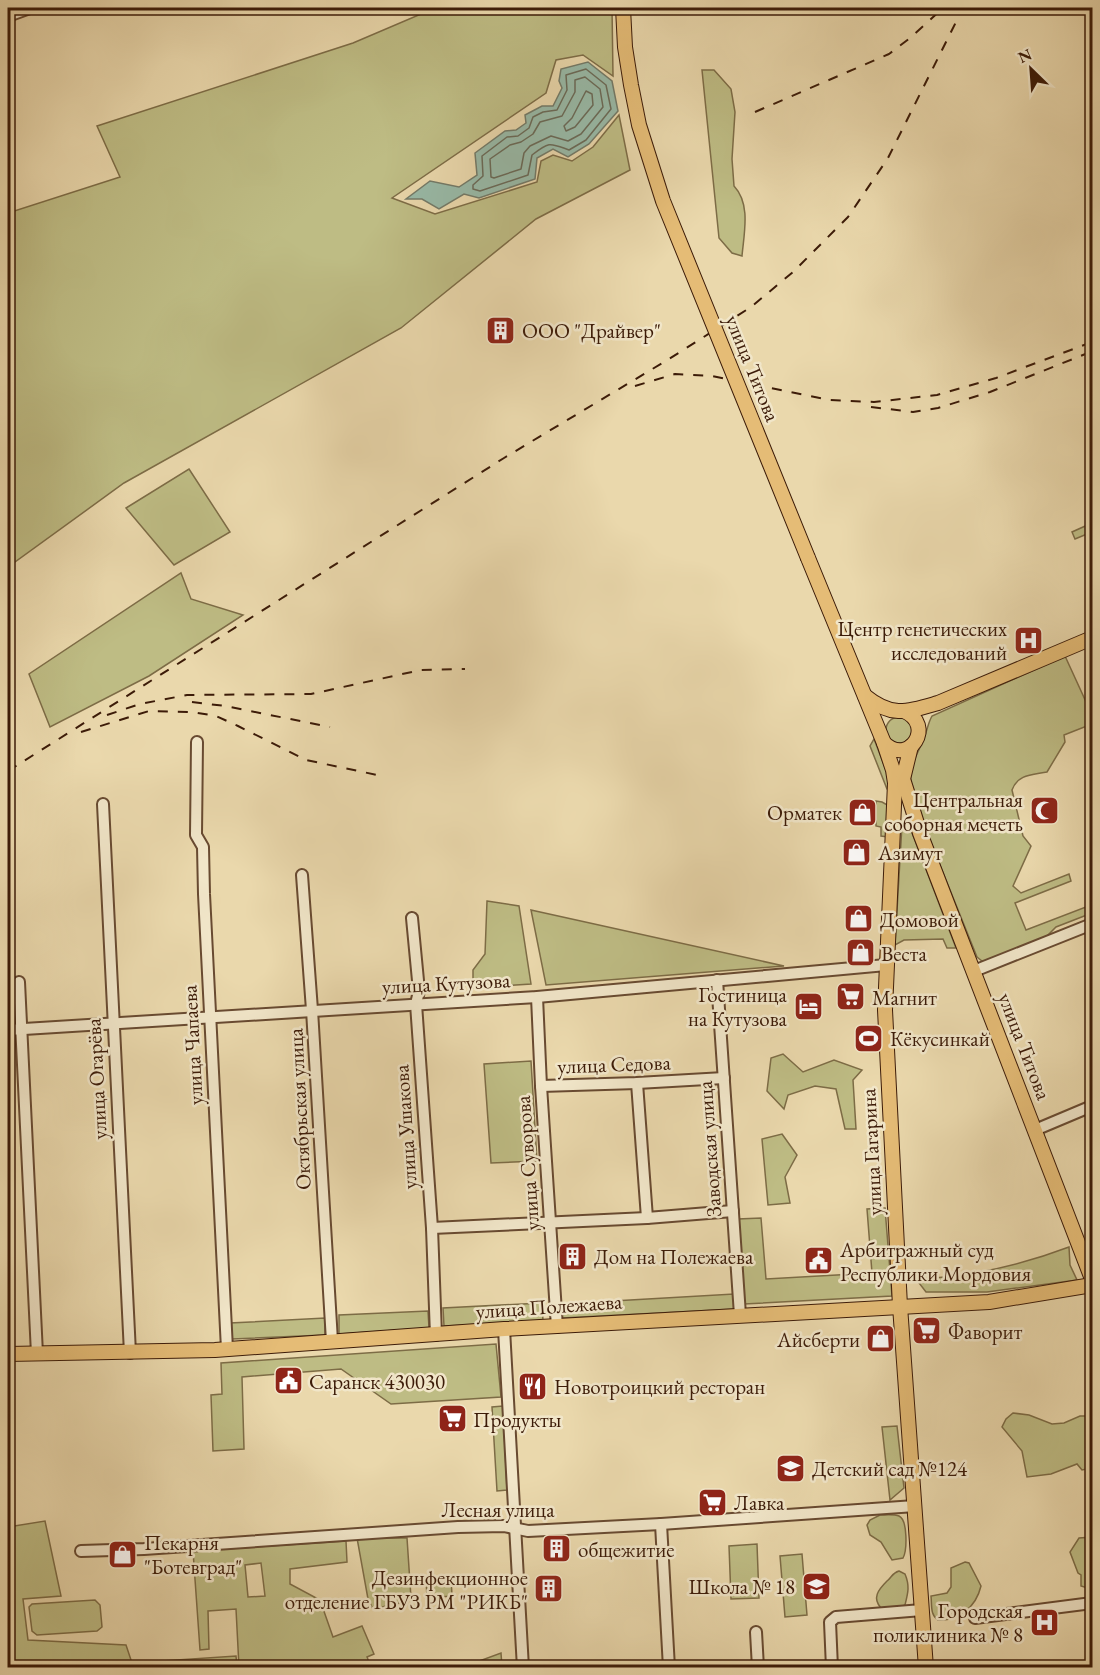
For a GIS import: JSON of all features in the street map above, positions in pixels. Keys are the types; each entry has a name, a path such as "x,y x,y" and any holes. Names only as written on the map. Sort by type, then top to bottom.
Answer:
{"main road":[{"name":"улица Титова","path":"623,8 625,47 639,124 663,201 881,738"},
{"path":"938,703 926,716 911,746 903,750 894,750 881,738 883,718 898,711 938,703 1092,638"},
{"path":"863,695 876,705 914,717 919,728"},
{"name":"улица Гагарина","path":"881,738 893,770 894,798 885,1010 900,1306 926,1668"},
{"name":"улица Титова","path":"911,746 904,770 905,789 1092,1279"},
{"path":"894,798 904,770"},
{"path":"893,827 902,819 908,819 919,829"},
{"name":"улица Полежаева","path":"8,1354 227,1349 504,1329 989,1302 1092,1286"}],"street":[{"path":"8,16 30,8"},
{"name":"улица Чапаева","path":"197,742 196,835 203,847 227,1349"},
{"name":"улица Огарёва","path":"103,804 130,1353"},
{"name":"Октябрьская улица","path":"302,875 332,1341"},
{"name":"улица Ушакова","path":"412,918 419,991 416,1004 432,1228 436,1335"},
{"path":"974,971 1092,924"},
{"name":"улица Кутузова","path":"8,1030 537,997 886,964"},
{"name":"Заводская улица","path":"717,980 740,1315"},
{"path":"19,982 37,1354"},
{"name":"улица Суворова","path":"537,997 557,1327"},
{"name":"улица Седова","path":"541,1086 724,1078"},
{"path":"637,1083 647,1218"},
{"path":"1035,1130 1092,1106"},
{"path":"432,1228 647,1218 733,1211"},
{"path":"504,1329 523,1668"},
{"name":"Лесная улица","path":"81,1551 144,1549 458,1527 504,1526 528,1531 662,1524 915,1506"},
{"path":"662,1524 669,1668"},
{"path":"975,1618 1092,1603"},
{"path":"832,1668 830,1622 832,1619 922,1610"},
{"path":"756,1632 758,1668"}],"shaded area":[{"path":"435,8 612,8 613,76 583,55 556,60 546,93 392,198 435,214 537,182 541,161 553,155 572,161 593,147 619,115 630,170 536,219 401,328 124,483 8,567 8,213 120,177 97,126 353,43"},
{"path":"702,70 714,70 731,89 735,112 732,159 734,186 743,201 745,210 742,256 732,253 719,238"},
{"path":"189,469 230,532 174,565 126,508"},
{"path":"1092,523 1092,532 1075,539 1072,532"},
{"path":"181,573 191,599 243,615 149,676 50,727 29,674"},
{"path":"1065,656 1092,715 1092,724 1064,735 1065,742 1047,772 1022,778 1012,790 1023,836 1031,846 1013,886 1021,893 1069,874 1071,881 1015,903 1026,930 1091,905 1092,913 1056,927 1046,937 989,961 982,961 977,957 913,798 911,769 932,716"},
{"path":"899,717 908,721 912,730 908,739 899,743 890,739 886,730 890,721"},
{"path":"874,739 889,778 890,791 887,789 870,746"},
{"path":"876,801 889,806 888,837 881,836 881,827 876,826"},
{"path":"907,823 956,948 947,948 943,939 904,940 895,945 902,825"},
{"path":"487,901 519,906 531,984 473,988 473,970 485,954"},
{"path":"531,910 784,966 546,985"},
{"path":"783,1054 803,1072 834,1060 862,1070 853,1080 856,1129 845,1129 836,1089 815,1086 788,1095 784,1109 767,1091 771,1058"},
{"path":"531,1061 537,1161 491,1163 484,1064"},
{"path":"782,1134 797,1155 785,1177 790,1203 768,1205 762,1139"},
{"path":"885,1208 892,1296 744,1304 738,1219 761,1218 766,1279 872,1273 867,1209"},
{"path":"1069,1247 1070,1265 1077,1280 987,1292 926,1292 916,1279 955,1276 993,1269 1031,1260"},
{"path":"734,1294 735,1309 562,1318 561,1304"},
{"path":"542,1303 543,1321 444,1326 443,1308"},
{"path":"428,1311 429,1328 339,1334 339,1315"},
{"path":"325,1318 325,1335 232,1339 230,1323"},
{"path":"496,1344 501,1397 391,1404 341,1369 242,1377 244,1449 213,1451 211,1395 222,1394 221,1363"},
{"path":"503,1406 507,1490 497,1491 492,1407"},
{"path":"1013,1413 1029,1415 1052,1424 1064,1423 1080,1416 1092,1416 1092,1468 1082,1470 1077,1464 1051,1474 1027,1477 1022,1451 1002,1427"},
{"path":"897,1426 904,1488 890,1500 882,1427"},
{"path":"880,1515 895,1515 902,1519 906,1536 903,1558 892,1560 881,1542 870,1535 867,1525 870,1520"},
{"path":"45,1521 61,1596 23,1599 28,1640 126,1645 132,1663 236,1656 237,1667 8,1667 8,1527"},
{"path":"1092,1537 1092,1593 1091,1589 1081,1586 1081,1575 1078,1573 1070,1552 1079,1538"},
{"path":"357,1538 407,1538 411,1598 373,1609 368,1599"},
{"path":"346,1541 347,1562 290,1569 290,1584 320,1600 333,1637 362,1626 374,1654 367,1657 371,1667 239,1667 236,1609 208,1611 209,1649 200,1650 193,1551","holes":["261,1563 265,1596 248,1597 245,1565"]},
{"path":"757,1544 759,1598 731,1599 729,1546"},
{"path":"802,1554 807,1615 785,1617 780,1556"},
{"path":"965,1562 969,1563 981,1586 979,1594 971,1606 960,1615 938,1620 933,1613 931,1596 947,1593 951,1587 951,1568"},
{"path":"899,1571 905,1574 908,1582 905,1605 899,1608 881,1608 877,1601 879,1591 893,1574"},
{"path":"451,1577 452,1596 427,1598 426,1578"},
{"path":"95,1600 100,1605 102,1627 97,1631 37,1635 32,1631 29,1607 32,1604"},
{"path":"501,1653 502,1667 463,1667"}],"water":[{"path":"588,62 612,81 618,111 589,144 568,157 553,149 537,158 535,179 479,198 464,194 439,209 422,199 406,199 430,181 459,187 477,175 475,153 505,131 516,130 526,123 525,115 542,106 553,106 562,88 559,81 561,69"}],"railway":[{"path":"755,112 889,54 943,8"},
{"path":"8,771 504,458 751,307 793,272 848,217 888,158 963,8"},
{"path":"635,386 675,374 712,376 829,400 874,402 937,395 996,378 1092,342"},
{"path":"871,407 913,412 938,408 990,392 1088,353"},
{"path":"107,715 140,704 187,695 311,694 421,670 465,669"},
{"path":"192,702 225,706 330,727"},
{"path":"81,732 149,711 192,712 216,716 306,760 382,776"}],"place":[{"name":"ООО \"Драйвер\"","path":"501,330"},
{"name":"Центр генетических исследований","path":"1028,640"},
{"name":"Центральная соборная мечеть","path":"1044,811"},
{"name":"Орматек","path":"863,812"},
{"name":"Азимут","path":"857,852"},
{"name":"Домовой","path":"859,919"},
{"name":"Веста","path":"860,953"},
{"name":"Магнит","path":"851,997"},
{"name":"Гостиница на Кутузова","path":"808,1006"},
{"name":"Кёкусинкай","path":"869,1038"},
{"name":"Дом на Полежаева","path":"573,1256"},
{"name":"Арбитражный суд Республики Мордовия","path":"819,1261"},
{"name":"Фаворит","path":"927,1331"},
{"name":"Айсберти","path":"881,1339"},
{"name":"Саранск 430030","path":"288,1381"},
{"name":"Новотроицкий ресторан","path":"533,1386"},
{"name":"Продукты","path":"452,1419"},
{"name":"Детский сад №124","path":"791,1468"},
{"name":"Лавка","path":"713,1502"},
{"name":"общежитие","path":"557,1549"},
{"name":"Пекарня \"Ботевград\"","path":"123,1554"},
{"name":"Школа № 18","path":"816,1586"},
{"name":"Дезинфекционное отделение ГБУЗ РМ \"РИКБ\"","path":"549,1589"},
{"name":"Городская поликлиника № 8","path":"1044,1622"}]}
